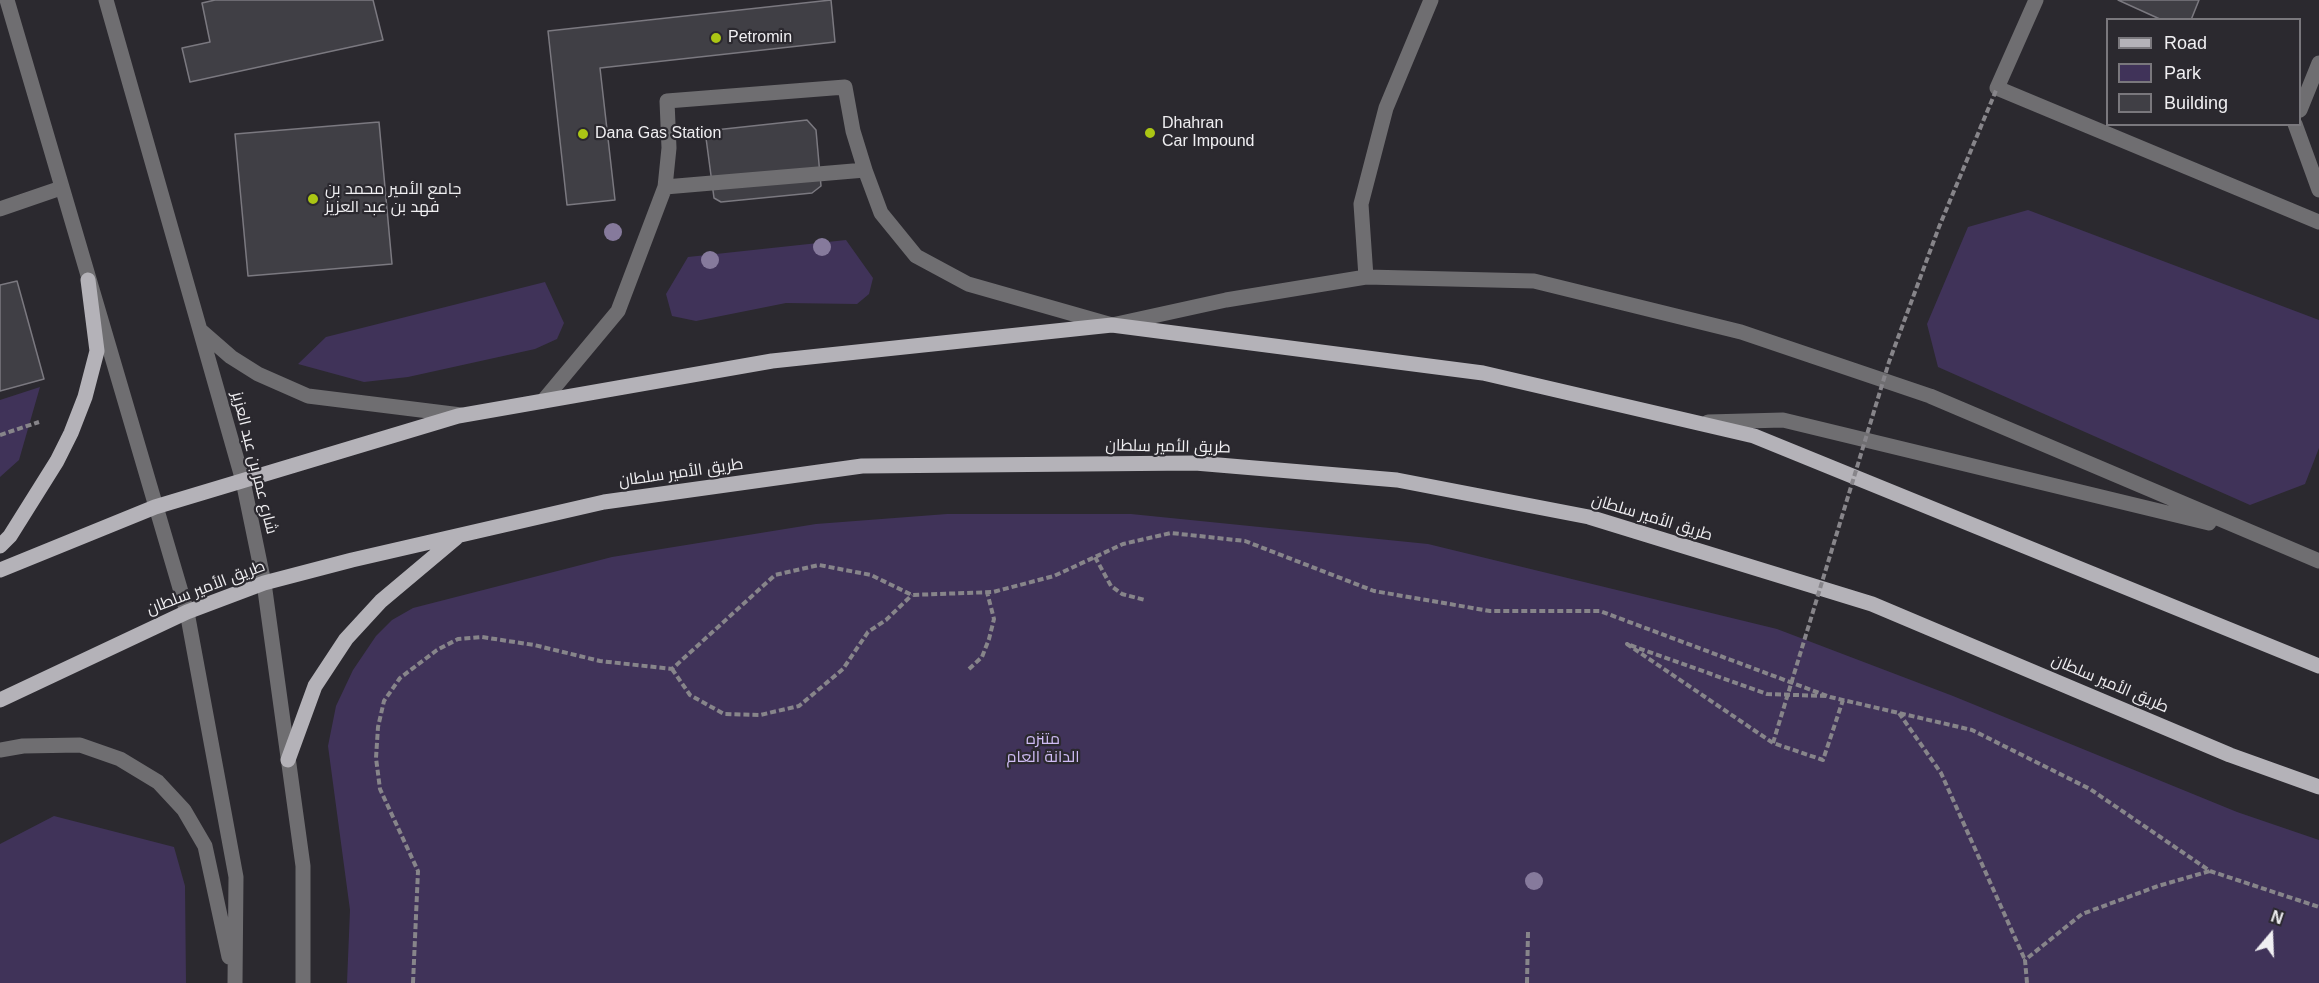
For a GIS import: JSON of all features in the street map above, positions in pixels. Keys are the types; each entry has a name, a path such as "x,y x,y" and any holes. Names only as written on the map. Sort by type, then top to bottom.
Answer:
{"main road":[{"path":"0,546 31,504 57,460 71,433 85,397 97,351 88,280"},
{"path":"0,570 155,507 464,415 772,361 1112,325 1483,373 1754,436 2319,666"},
{"name":"طريق الأمير سلطان","path":"0,700 187,612 264,583 604,502 862,466 1195,463 1397,480 1589,518 1872,604 2230,755 2319,787"},
{"path":"288,760 315,686 345,639 381,601 460,535"}],"street":[{"path":"7,0 187,612 236,877 235,983"},
{"name":"شارع عمر بن عبد العزيز","path":"106,0 243,481 264,583 303,866 303,983"},
{"path":"1365,277 1361,204 1386,108 1431,0"},
{"path":"2036,0 1997,88 2319,222"},
{"path":"2301,108 2319,63"},
{"path":"543,401 618,312 665,187 669,148 667,101 844,87 853,131 881,213 916,256 968,284 1112,325 1226,300 1365,277 1534,281 1741,332 1929,396 2319,561"},
{"path":"2296,126 2313,160 2319,190"},
{"path":"665,187 865,170"},
{"path":"0,209 61,188"},
{"path":"200,330 231,357 258,374 308,396 464,415"},
{"path":"1702,423 1783,420 2252,534"},
{"path":"0,750 23,746 80,746 120,759 158,782 184,810 205,846 235,983"}],"path":[{"path":"1773,744 1889,362 1939,227 1997,88"},
{"path":"0,435 39,422"},
{"path":"413,983 418,871 380,789 376,758 378,727 384,701 400,678 437,650 458,639 482,637 534,645 600,661 672,669 775,575 819,565 872,575 912,595 987,592 1054,576 1122,544 1171,533 1245,541 1374,591 1490,611 1600,612 1830,697 1972,730 2090,789 2210,871 2319,907"},
{"path":"1095,557 1110,586 1122,594 1145,600"},
{"path":"969,669 982,657 994,619 987,592"},
{"path":"672,669 690,695 724,714 760,715 799,706 843,669 868,632 886,620 912,595"},
{"path":"1830,697 1767,694 1627,644 1773,744 1824,760 1844,700"},
{"path":"1898,713 1941,774 2025,960 2027,983"},
{"path":"2025,960 2082,914 2158,886 2210,871"},
{"path":"1527,983 1528,932"}],"green space":[{"path":"2028,210 2319,320 2319,448 2305,484 2250,505 1938,367 1927,324 1968,227"},
{"path":"846,240 873,278 869,294 857,304 786,303 696,321 672,316 666,294 688,257"},
{"path":"545,282 564,323 557,339 535,349 408,377 364,382 298,364 326,337"},
{"path":"40,387 19,460 0,477 0,400"},
{"name":"متنزه الدانة العام","path":"947,514 1131,514 1428,544 1777,629 1953,696 2237,812 2319,840 2319,983 347,983 350,910 328,746 336,706 353,670 376,636 392,620 413,608 612,557 816,524"},
{"path":"54,816 174,847 185,886 186,983 0,983 0,844"}],"building":[{"path":"215,0 373,0 383,40 190,82 182,48 210,42 202,3"},
{"name":"Dana Gas Station","path":"831,0 835,42 600,68 615,200 567,205 548,31"},
{"path":"2118,0 2199,0 2192,18 2158,18"},
{"name":"Dana Gas Station","path":"807,120 816,130 821,186 812,193 721,202 714,198 706,138 715,130"},
{"name":"جامع الأمير محمد بن فهد بن عبد العزيز","path":"379,122 392,264 248,276 235,134"},
{"path":"17,281 44,379 0,391 0,285"}],"place":[{"name":"Petromin","path":"716,38"},
{"name":"Dhahran Car Impound","path":"1150,133"},
{"name":"Dana Gas Station","path":"583,134"},
{"name":"جامع الأمير محمد بن فهد بن عبد العزيز","path":"313,199"}]}
